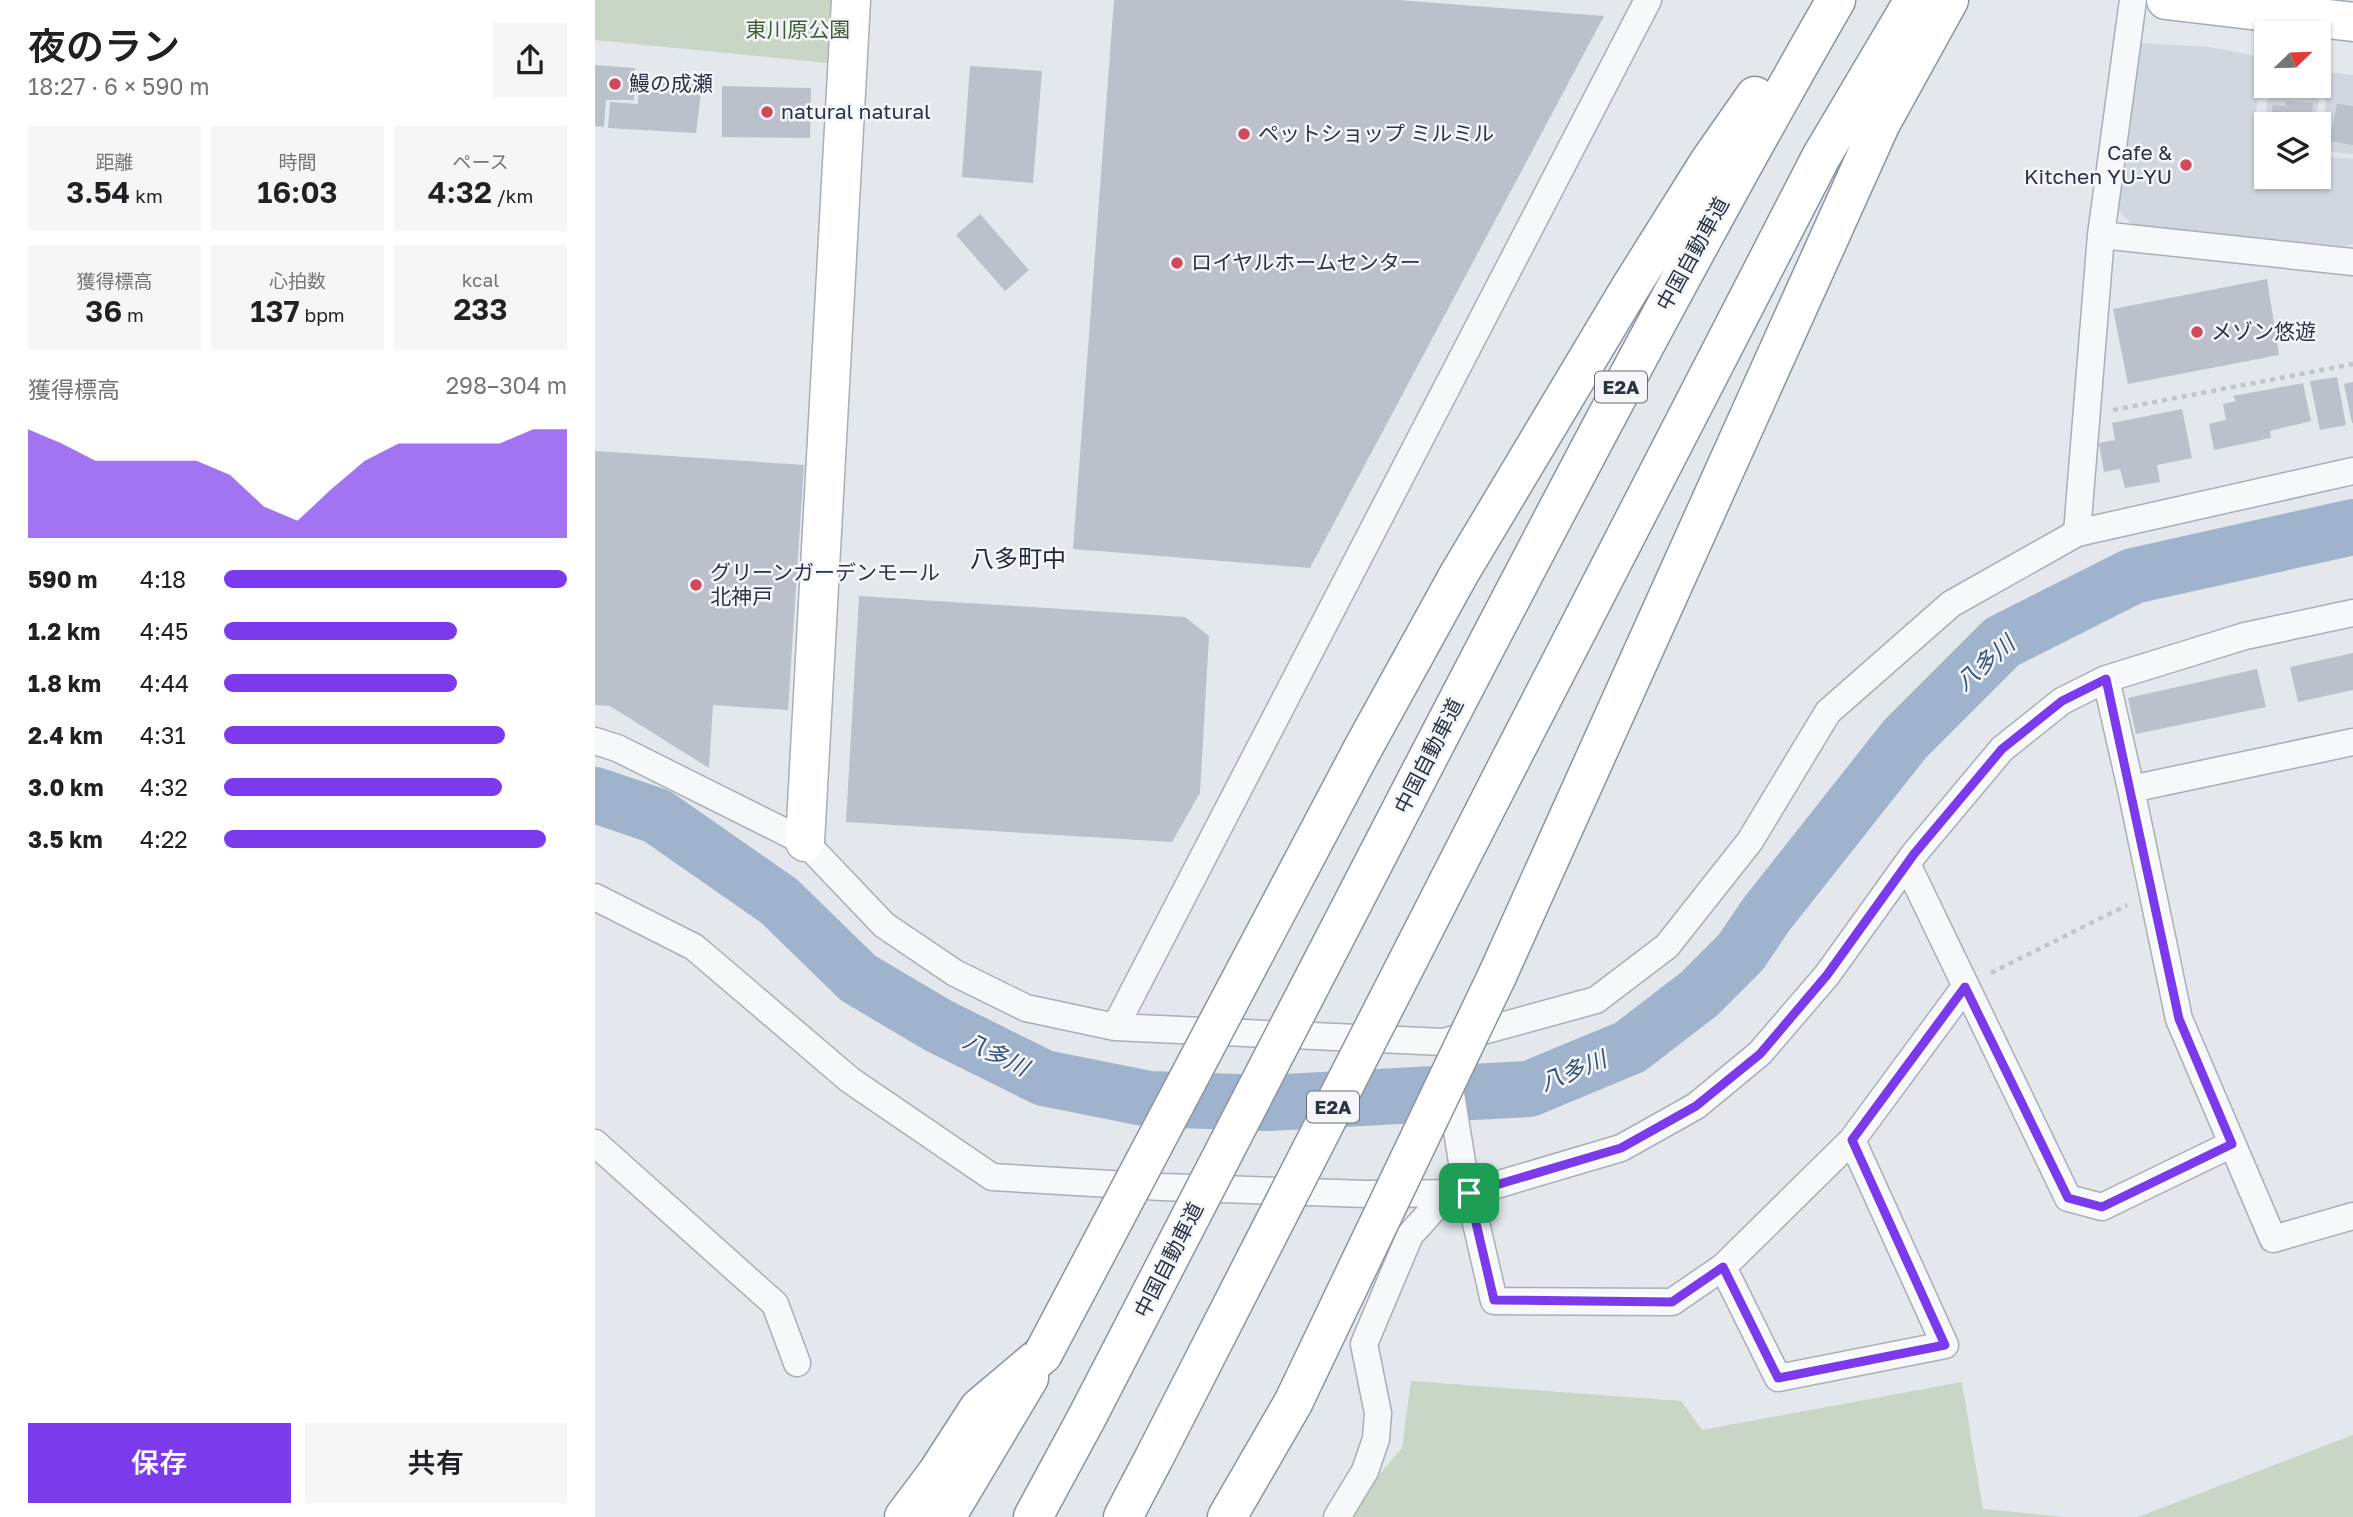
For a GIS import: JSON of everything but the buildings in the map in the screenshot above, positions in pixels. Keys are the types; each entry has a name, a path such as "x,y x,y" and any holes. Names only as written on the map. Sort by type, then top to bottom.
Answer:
{"main road":[{"path":"805,842 851,0"},
{"path":"946,1517 1043,1354 1361,750 1459,574 1630,288 1709,162 1822,0"},
{"name":"中国自動車道","path":"1033,1517 1609,409 1747,155 1836,0"},
{"name":"E2A","path":"1123,1517 1821,157 1914,0"},
{"path":"1245,1517 1293,1403 1497,976 1881,123 1949,0"},
{"path":"2166,0 2353,23"},
{"path":"904,1517 937,1473 979,1408 1043,1354"},
{"path":"1227,1517 1293,1403"}],"street":[{"path":"1115,1027 1649,0"},
{"path":"2077,533 2101,235 2133,0"},
{"path":"2101,235 2353,262"},
{"path":"595,741 617,748 805,842 884,925 955,973 1026,1009 1115,1027 1443,1042 1596,999 1667,946 1750,841 1828,712 1951,604 2077,533 2353,471"},
{"path":"595,897 694,947 850,1080 992,1177 1366,1194 1458,1193 1621,1148 1696,1106 1760,1054 1827,975 1907,864 2002,749 2062,701 2106,679 2245,636 2353,613"},
{"path":"2106,679 2179,1019 2273,1240 2353,1216"},
{"path":"2131,789 2353,742"},
{"path":"1907,864 2068,1198 2102,1207 2232,1144"},
{"path":"1443,1042 1462,1162 1458,1193 1494,1300 1672,1302 1723,1267 1852,1140 1965,987"},
{"path":"1723,1267 1778,1378 1945,1345 1852,1140"},
{"path":"595,1143 775,1304 797,1363"},
{"path":"1337,1517 1365,1471 1376,1439 1378,1413 1364,1344 1410,1235 1458,1193"}],"path":[{"path":"2087,415 2353,364"},
{"path":"1965,987 2153,891"}],"shaded area":[{"path":"2139,43 2210,47 2254,56 2254,98 2257,98 2256,112 2254,112 2254,189 2331,189 2331,157 2353,159 2353,244 2345,246 2133,225 2118,210"},
{"path":"2331,72 2353,75 2353,154 2331,152 2331,112 2324,112 2326,98 2331,98"},
{"path":"2268,98 2319,98 2317,112 2266,112"}],"green space":[{"name":"東川原公園","path":"595,0 833,0 827,63 595,40"},
{"path":"1411,1381 1681,1401 1702,1430 1962,1382 1983,1509 2064,1517 1343,1517 1402,1448"},
{"path":"2353,1435 2353,1517 2138,1517"}],"waterway":[{"name":"八多川","path":"595,795 657,816 779,901 858,978 939,1026 1044,1078 1149,1099 1268,1103 1529,1089 1630,1047 1699,994 1741,952 1766,915 1905,739 2002,642 2133,576 2353,527"}],"place":[{"name":"鰻の成瀬","path":"615,84"},
{"name":"natural natural","path":"767,112"},
{"name":"ペットショップ ミルミル","path":"1244,134"},
{"name":"Cafe & Kitchen YU-YU","path":"2186,165"},
{"name":"ロイヤルホームセンター","path":"1177,263"},
{"name":"メゾン悠遊","path":"2197,332"},
{"name":"グリーンガーデンモール 北神戸","path":"696,585"}],"district":[{"name":"八多町中","path":"1018,559"}],"route":[{"path":"2106,679 2179,1019 2232,1144 2102,1207 2068,1198 1965,987 1852,1140 1945,1345 1778,1378 1723,1267 1672,1302 1494,1300 1469,1193 1621,1148 1696,1106 1760,1054 1827,975 1914,854 2002,749 2062,701 2106,679"}]}
